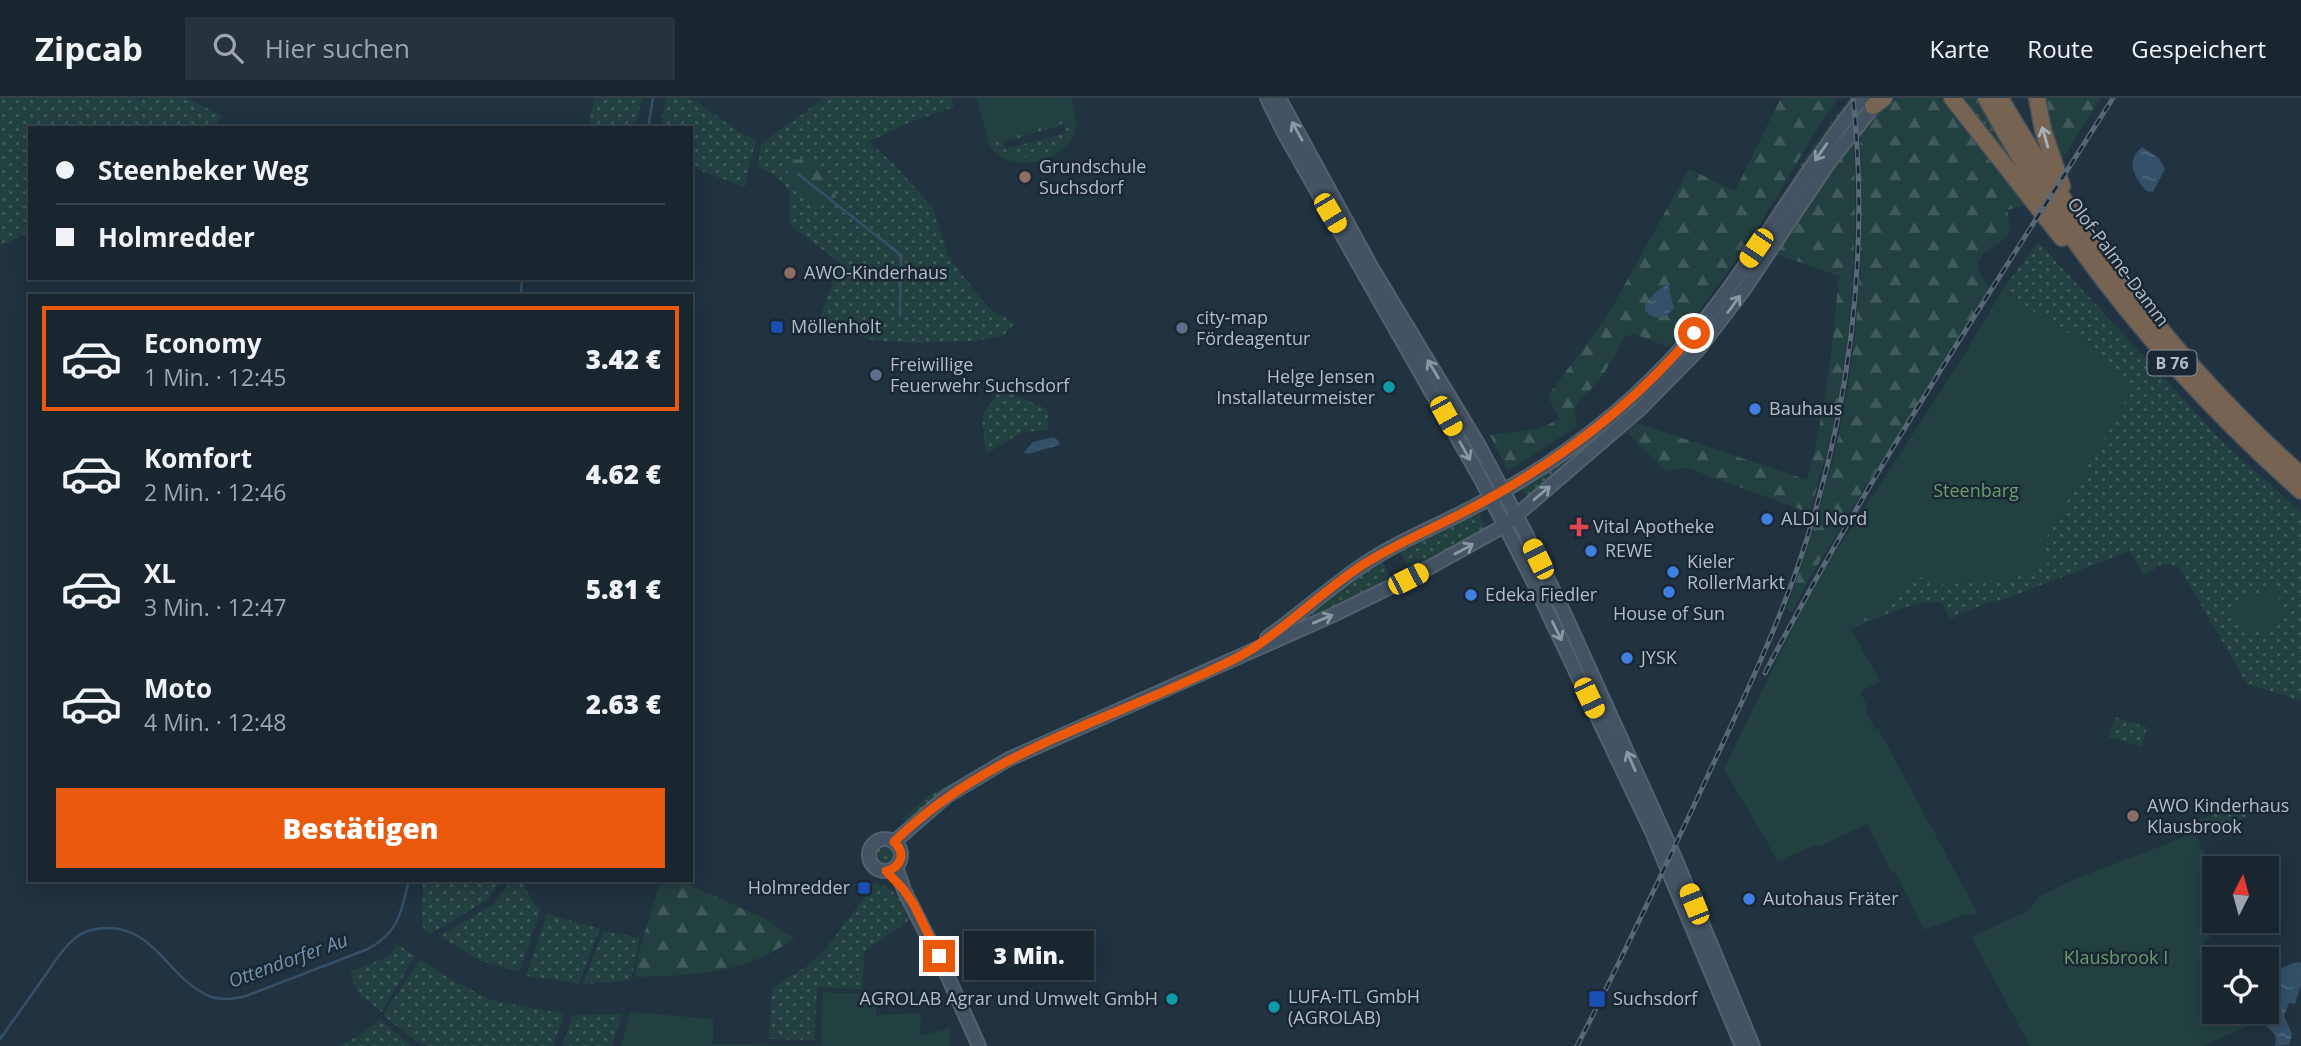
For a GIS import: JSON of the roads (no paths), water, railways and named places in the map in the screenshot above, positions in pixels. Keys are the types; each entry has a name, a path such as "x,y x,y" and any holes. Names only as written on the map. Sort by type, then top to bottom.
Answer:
{"highway":[{"path":"1952,98 2077,256 2103,279"},
{"name":"Olof-Palme-Damm","path":"1986,98 2047,200 2147,335 2256,450 2301,491"},
{"name":"Olof-Palme-Damm","path":"2000,98 2038,163 2128,291 2165,336 2247,425 2301,475"},
{"path":"2037,98 2043,130 2056,172 2078,220"}],"street":[{"path":"1267,98 1490,498 1652,832 1742,1046"},
{"path":"1279,98 1373,271 1516,516 1561,606 1669,846 1753,1046"},
{"path":"1253,649 1363,565 1394,546 1503,491 1578,441 1651,380 1751,267 1875,100"},
{"path":"897,845 912,834 913,826 947,796 1009,760 1333,615 1504,526 1660,391 1709,337 1751,267"},
{"path":"887,839 897,845 901,858 891,869 879,870 873,865 869,858 870,849 879,840 887,839"},
{"path":"891,869 919,916 979,1046"}],"water":[{"path":"2142,147 2159,158 2165,169 2153,192 2146,191 2133,169 2134,158"},
{"path":"1665,284 1668,285 1674,308 1667,315 1652,316 1645,311 1645,303"},
{"path":"1054,437 1060,442 1059,445 1028,454 1024,452 1033,442"},
{"path":"2301,963 2301,985 2295,1004 2289,1003 2284,1016 2292,1034 2289,1045 2275,1046 2275,1035 2263,1024 2279,1024 2279,968"}],"waterway":[{"name":"Ottendorfer Au","path":"648,126 653,98"},
{"path":"798,174 901,255 900,316"},
{"name":"Ottendorfer Au","path":"521,294 522,280"},
{"name":"Ottendorfer Au","path":"0,1039 63,951 74,939 86,932 109,928 139,937 151,945 195,988 214,998 237,998 378,943 397,920 409,882"}],"railway":[{"path":"1577,1046 1653,892 1750,684 1787,596 1816,510 1842,394 1857,276 1858,157 1853,98"},
{"path":"1765,673 1889,453 2113,98"}],"place":[{"name":"Grundschule Suchsdorf","path":"1025,177"},
{"name":"AWO-Kinderhaus","path":"790,273"},
{"name":"Möllenholt","path":"777,327"},
{"name":"city-map Fördeagentur","path":"1182,328"},
{"name":"Freiwillige Feuerwehr Suchsdorf","path":"876,375"},
{"name":"Helge Jensen Installateurmeister","path":"1389,387"},
{"name":"Bauhaus","path":"1755,409"},
{"name":"ALDI Nord","path":"1767,519"},
{"name":"Vital Apotheke","path":"1579,527"},
{"name":"REWE","path":"1591,551"},
{"name":"Kieler RollerMarkt","path":"1673,572"},
{"name":"House of Sun","path":"1669,592"},
{"name":"Edeka Fiedler","path":"1471,595"},
{"name":"JYSK","path":"1627,658"},
{"name":"AWO Kinderhaus Klausbrook","path":"2133,816"},
{"name":"Holmredder","path":"864,888"},
{"name":"Autohaus Fräter","path":"1749,899"},
{"name":"AGROLAB Agrar und Umwelt GmbH","path":"1172,999"},
{"name":"Suchsdorf","path":"1597,999"},
{"name":"LUFA-ITL GmbH (AGROLAB)","path":"1274,1007"}],"park label":[{"name":"Steenbarg","path":"1976,491"},
{"name":"Klausbrook I","path":"2116,958"}]}
